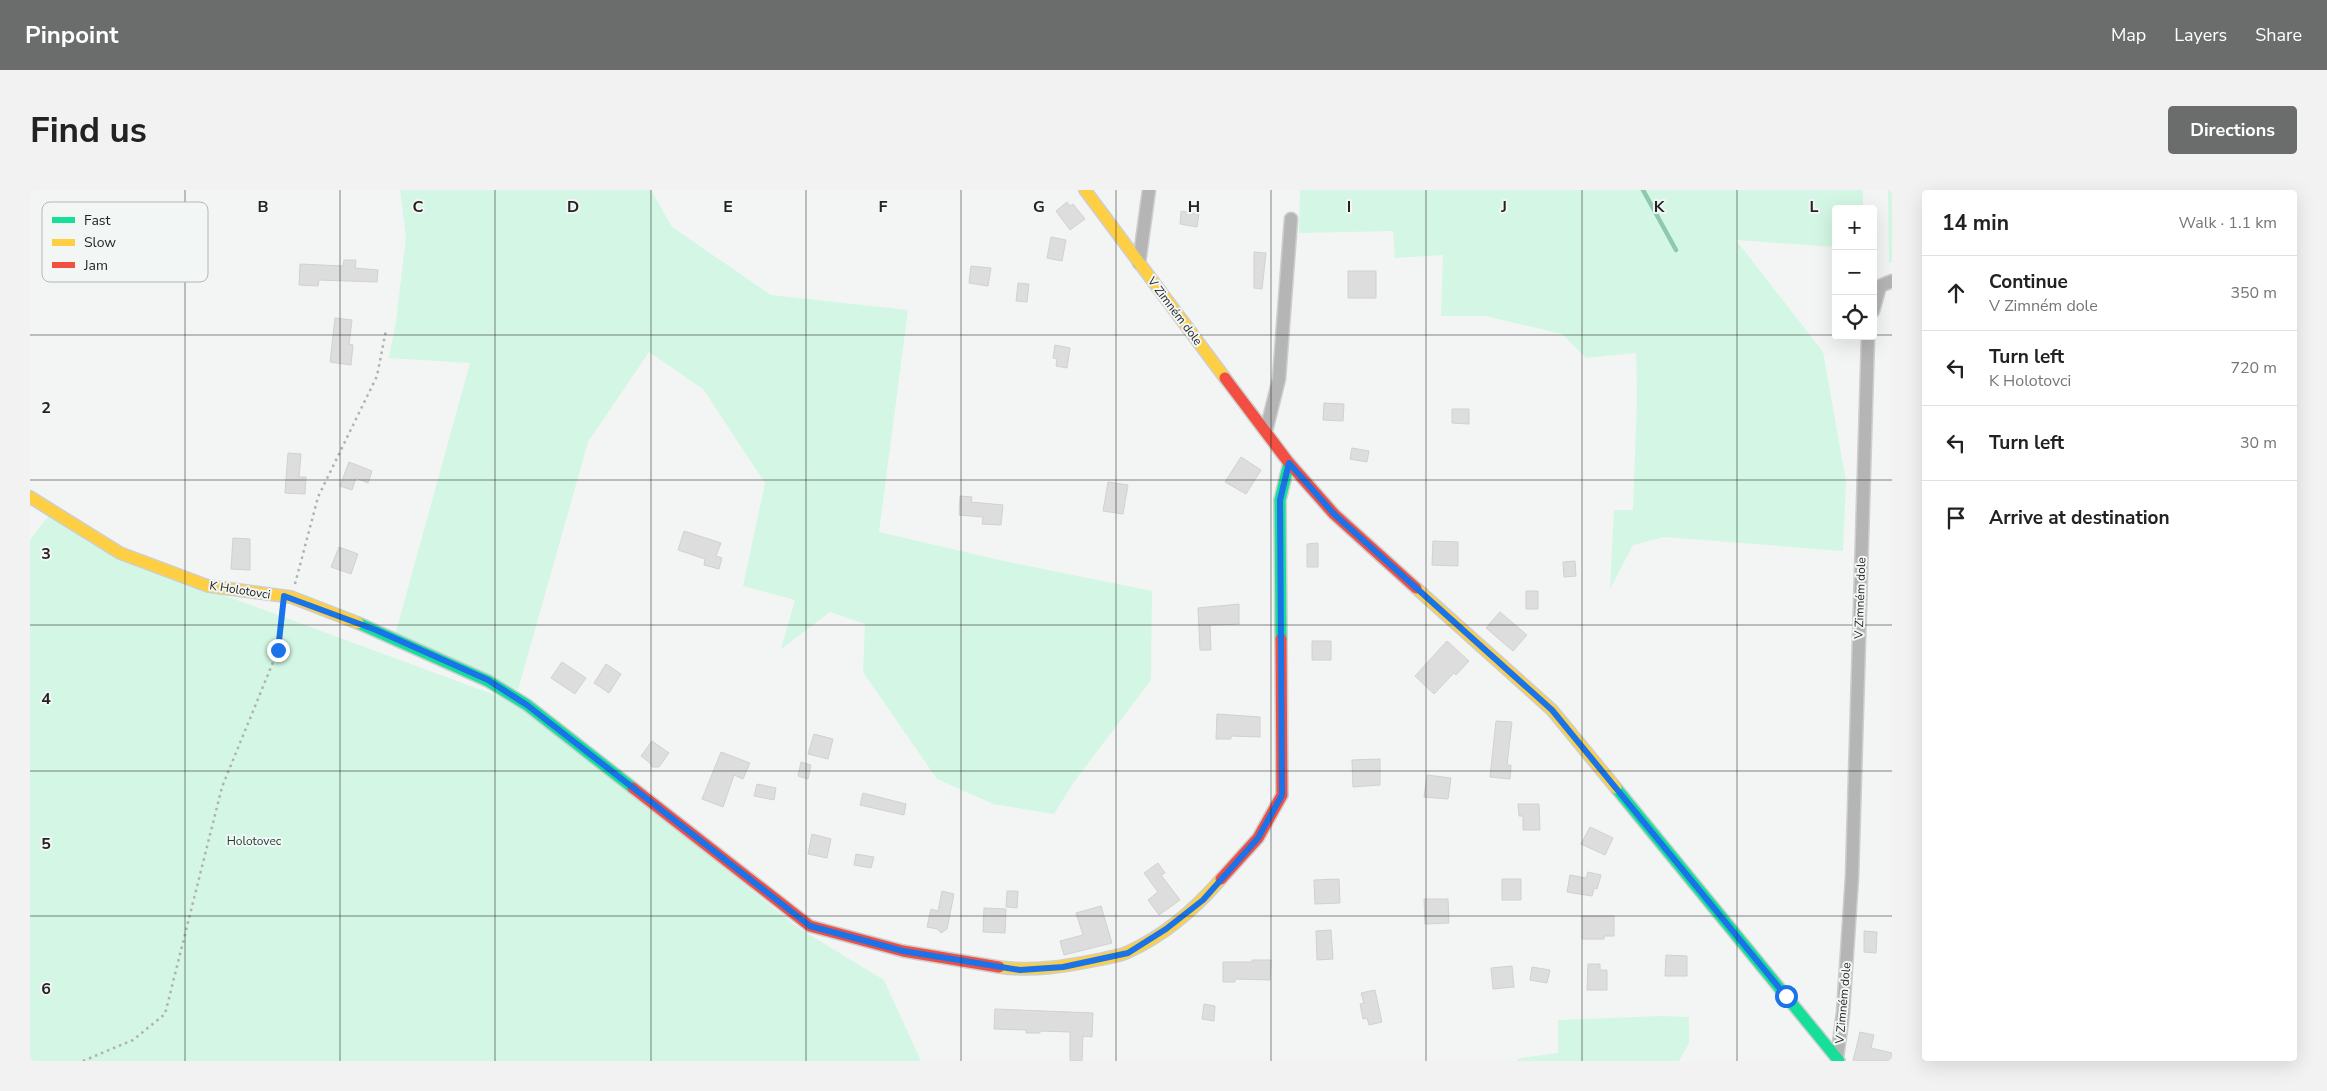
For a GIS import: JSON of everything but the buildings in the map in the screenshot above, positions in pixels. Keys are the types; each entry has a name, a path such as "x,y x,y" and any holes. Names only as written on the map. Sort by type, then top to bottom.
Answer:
{"street":[{"name":"V Zimném dole","path":"1085,190 1289,463 1334,514 1552,710 1838,1060"},
{"path":"1139,263 1149,190"},
{"path":"1266,431 1279,379 1291,219"},
{"path":"1877,297 1880,286 1892,281"},
{"name":"V Zimném dole","path":"1838,1060 1852,877 1868,340"},
{"name":"K Holotovci","path":"30,497 120,553 208,586 288,597 376,630 488,680 527,705 810,926 903,951 1020,970 1063,967 1128,953 1166,929 1203,900 1258,838 1282,795 1280,500 1289,463"}],"path":[{"path":"83,1061 133,1040 166,1014 222,787 278,650 288,597 318,497 377,376 386,330"}],"green space":[{"path":"400,190 651,190 672,227 771,295 908,310 879,532 1008,562 1152,591 1151,680 1074,782 1054,814 993,804 937,779 863,672 865,624 830,612 781,649 795,600 743,586 765,483 703,389 649,352 588,442 518,690 395,635 470,363 389,358 396,321 406,237"},
{"path":"1300,190 1863,190 1863,205 1832,205 1832,247 1736,240 1823,352 1846,481 1843,551 1665,537 1633,545 1610,589 1614,510 1633,510 1637,400 1636,353 1586,358 1562,334 1485,316 1441,316 1443,255 1395,258 1393,231 1299,233"},
{"path":"1888,190 1892,190 1892,262 1889,263"},
{"name":"Holotovec","path":"49,515 107,552 522,705 797,927 884,980 921,1061 30,1061 30,540"},
{"path":"1661,1016 1689,1017 1689,1043 1679,1061 1516,1061 1520,1058 1558,1053 1558,1020"}],"waterway":[{"path":"1643,190 1676,250"}],"traffic: fast":[{"path":"1281,639 1280,500 1289,463"},
{"path":"358,623 488,681 527,705 633,788"},
{"path":"1616,788 1839,1061"}],"traffic: slow":[{"path":"1085,190 1225,378"},
{"path":"30,497 120,553 208,586 291,597 358,623"},
{"path":"1416,588 1552,710 1616,788"},
{"path":"999,967 1051,968 1089,962 1125,953 1166,930 1201,900 1221,879"}],"traffic: jam":[{"path":"1225,378 1289,463 1334,514 1416,588"},
{"path":"1221,879 1258,838 1282,795 1281,639"},
{"path":"633,788 810,926 903,951 999,967"}],"route":[{"path":"278,650 284,596 376,630 488,680 527,705 810,926 903,951 1020,970 1063,967 1128,953 1166,929 1203,900 1258,838 1282,795 1280,751 1280,500 1289,463 1334,514 1552,710 1786,996"}]}
